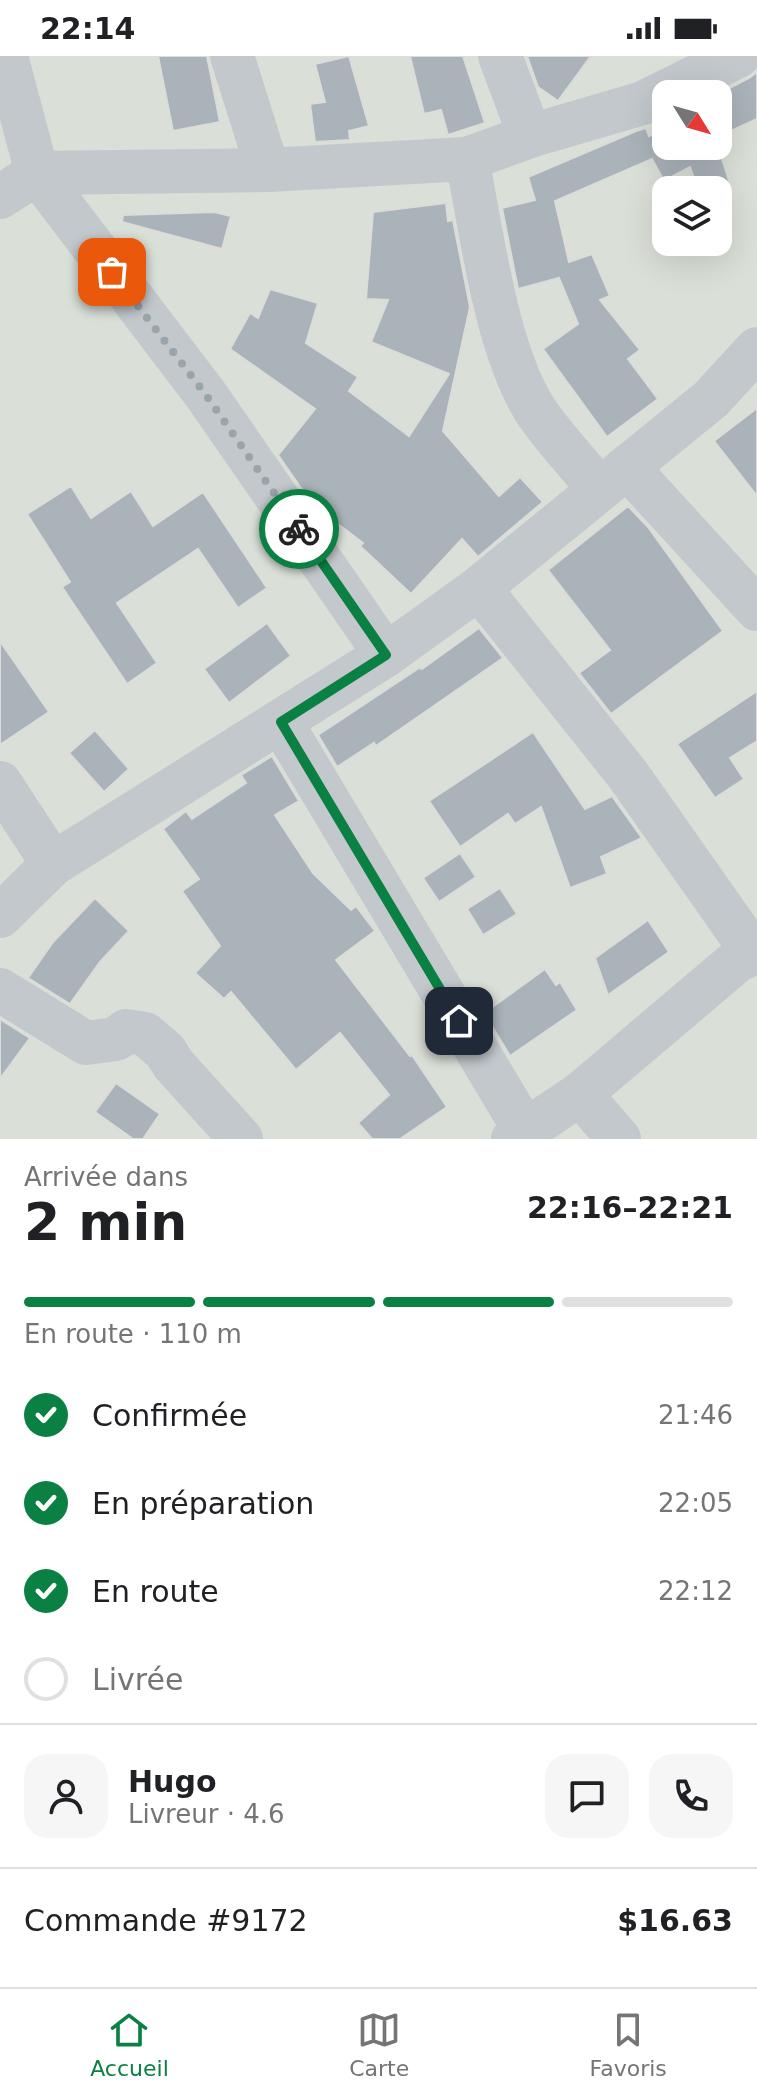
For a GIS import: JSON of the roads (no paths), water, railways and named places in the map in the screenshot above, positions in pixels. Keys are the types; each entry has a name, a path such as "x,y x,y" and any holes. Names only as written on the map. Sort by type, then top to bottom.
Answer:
{"street":[{"path":"6,56 37,173 206,395 386,655"},
{"path":"232,56 268,170"},
{"path":"500,56 530,136"},
{"path":"0,197 37,173 268,170 467,159 530,136 643,103 738,56"},
{"path":"467,159 511,357 537,411 757,609"},
{"path":"0,916 53,864 386,655 479,588 711,399 757,349"},
{"path":"281,722 519,1134 580,1094 752,958 628,775 479,588"},
{"path":"0,783 53,864"},
{"path":"0,990 86,1043 116,1039 126,1031 145,1034 165,1051 241,1139"},
{"path":"580,1094 619,1139"}]}
